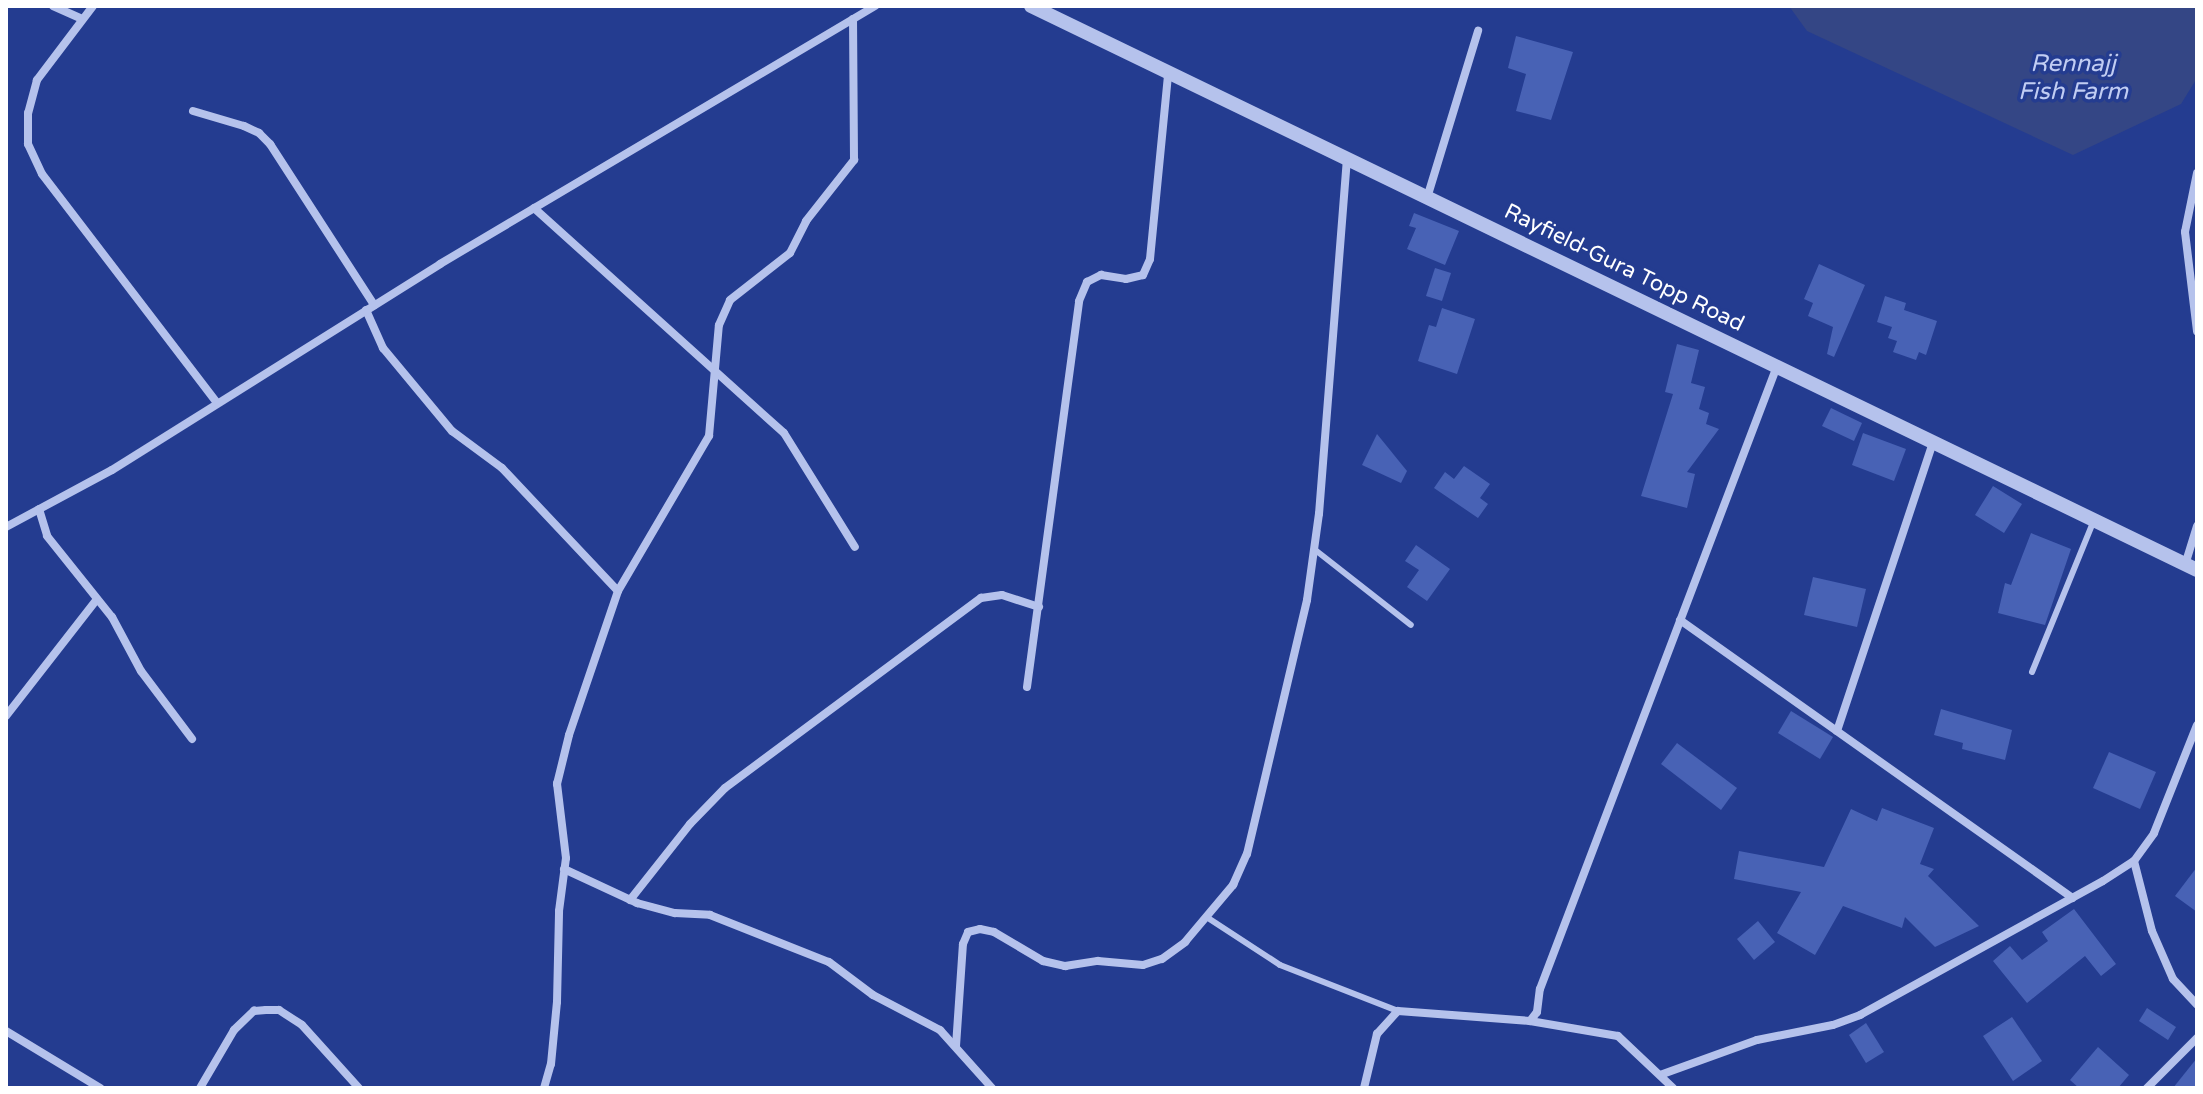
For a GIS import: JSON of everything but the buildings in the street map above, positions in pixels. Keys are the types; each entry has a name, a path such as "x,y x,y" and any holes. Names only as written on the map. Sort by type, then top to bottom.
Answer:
{"street":[{"path":"53,6 82,19"},
{"path":"93,6 37,80 28,113 28,144 42,174 217,403"},
{"path":"6,527 112,470 534,208 875,6"},
{"name":"Rayfield-Gura Topp Road","path":"1031,6 2191,568"},
{"path":"544,1088 555,1018 564,869 557,784 589,670 618,591 709,436 719,325 730,300 790,253 806,221 854,160 853,19"},
{"path":"1427,198 1478,31"},
{"path":"1027,687 1079,301 1087,282 1101,275 1126,279 1143,275 1150,259 1168,74"},
{"path":"193,111 244,126 259,133 270,144 370,308 383,348 452,431 502,468 618,591"},
{"path":"956,1046 963,944 968,932 980,929 994,932 1043,961 1065,966 1098,961 1143,965 1174,951 1208,918 1233,885 1247,854 1307,600 1347,159"},
{"path":"2197,173 2185,232 2197,331"},
{"path":"534,208 784,433 855,547"},
{"path":"1530,1021 1777,366"},
{"path":"1837,731 1933,443"},
{"path":"39,509 47,536 112,617 141,671 192,739"},
{"path":"2191,568 2197,526"},
{"path":"630,900 690,824 725,788 981,598 1002,595 1039,607"},
{"path":"6,716 97,599"},
{"path":"1680,620 2072,898"},
{"path":"1660,1075 1757,1040 1833,1025 1860,1015 2134,861 2154,833 2197,725"},
{"path":"2134,861 2152,931 2162,955 2173,979 2197,1005"},
{"path":"564,869 630,900 675,913 710,915 829,962 873,995 940,1030 992,1088"},
{"path":"200,1088 234,1030 254,1011 279,1010 302,1025 359,1088"},
{"path":"1364,1088 1377,1034 1398,1011 1530,1021 1618,1036 1673,1088"},
{"path":"6,1031 100,1088"},
{"path":"2147,1088 2197,1038"}],"lane":[{"path":"2032,672 2094,520"},
{"path":"1314,549 1411,625"},
{"path":"1208,918 1280,965 1398,1011"}],"water":[{"name":"Rennajj Fish Farm","path":"1789,6 2197,6 2197,78 2181,104 2073,155 1807,31"}]}
